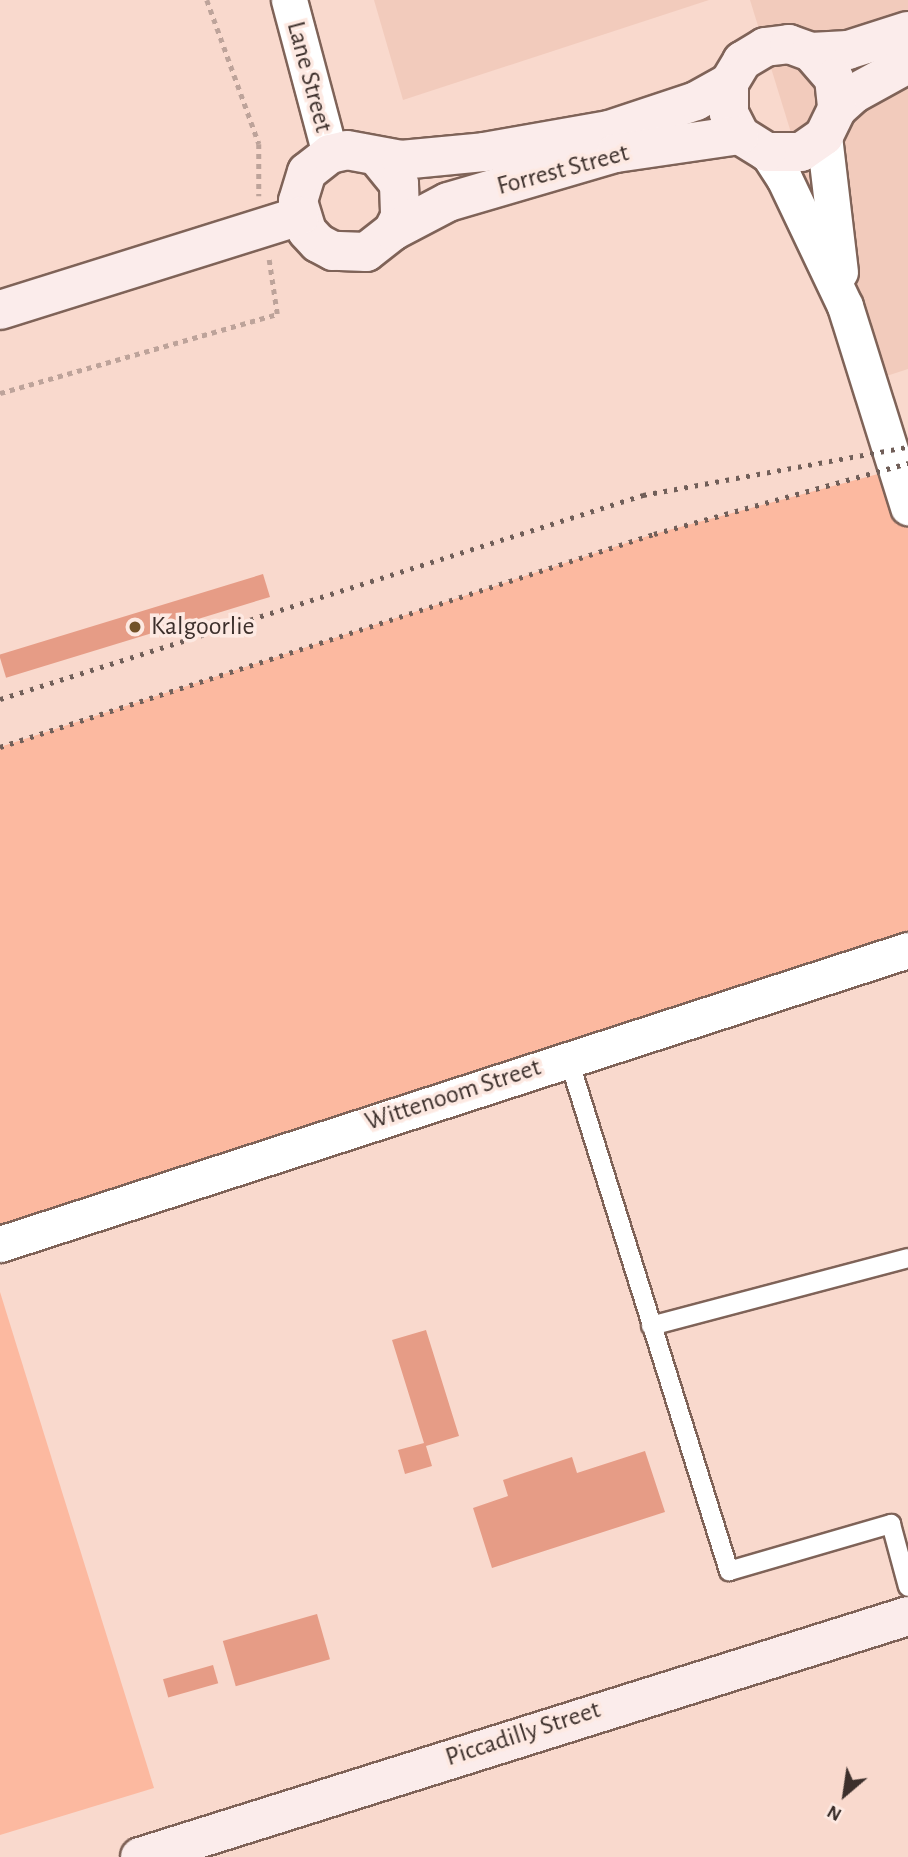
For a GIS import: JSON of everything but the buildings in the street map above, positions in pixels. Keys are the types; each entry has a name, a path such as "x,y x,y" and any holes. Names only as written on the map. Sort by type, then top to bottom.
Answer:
{"street":[{"name":"Lane Street","path":"289,0 330,153"},
{"name":"Forrest Street","path":"379,159 484,152 609,131 696,102 729,83 742,61 765,47 789,44 811,52 848,50 908,31"},
{"path":"811,52 834,78 831,123 845,306"},
{"name":"Forrest Street","path":"393,232 448,202 617,153 754,144 801,152 831,123 855,93 908,64"},
{"path":"729,83 729,113 784,178 845,306 908,507"},
{"path":"347,150 379,159 399,184 400,217 393,232 366,251 333,251 307,231 300,216 300,186 307,172 330,153 347,150"},
{"path":"0,310 300,216"},
{"name":"Wittenoom Street","path":"0,1244 568,1057 908,950"},
{"name":"Piccadilly Street","path":"140,1857 908,1616"}],"lane":[{"path":"568,1057 729,1571 891,1524 908,1587"},
{"path":"651,1326 908,1258"}],"path":[{"path":"207,0 259,144 257,187"},
{"path":"0,393 277,314 272,281"}],"shaded area":[{"path":"374,0 709,0 403,100"},
{"path":"750,0 908,0 908,369 868,382"},
{"path":"908,466 908,950 0,1244 0,747 654,534"},
{"path":"0,1292 154,1788 0,1835"}],"railway":[{"path":"0,699 643,495 908,447"},
{"path":"0,747 654,534 908,463"}],"place":[{"name":"Kalgoorlie","path":"135,627"}]}
